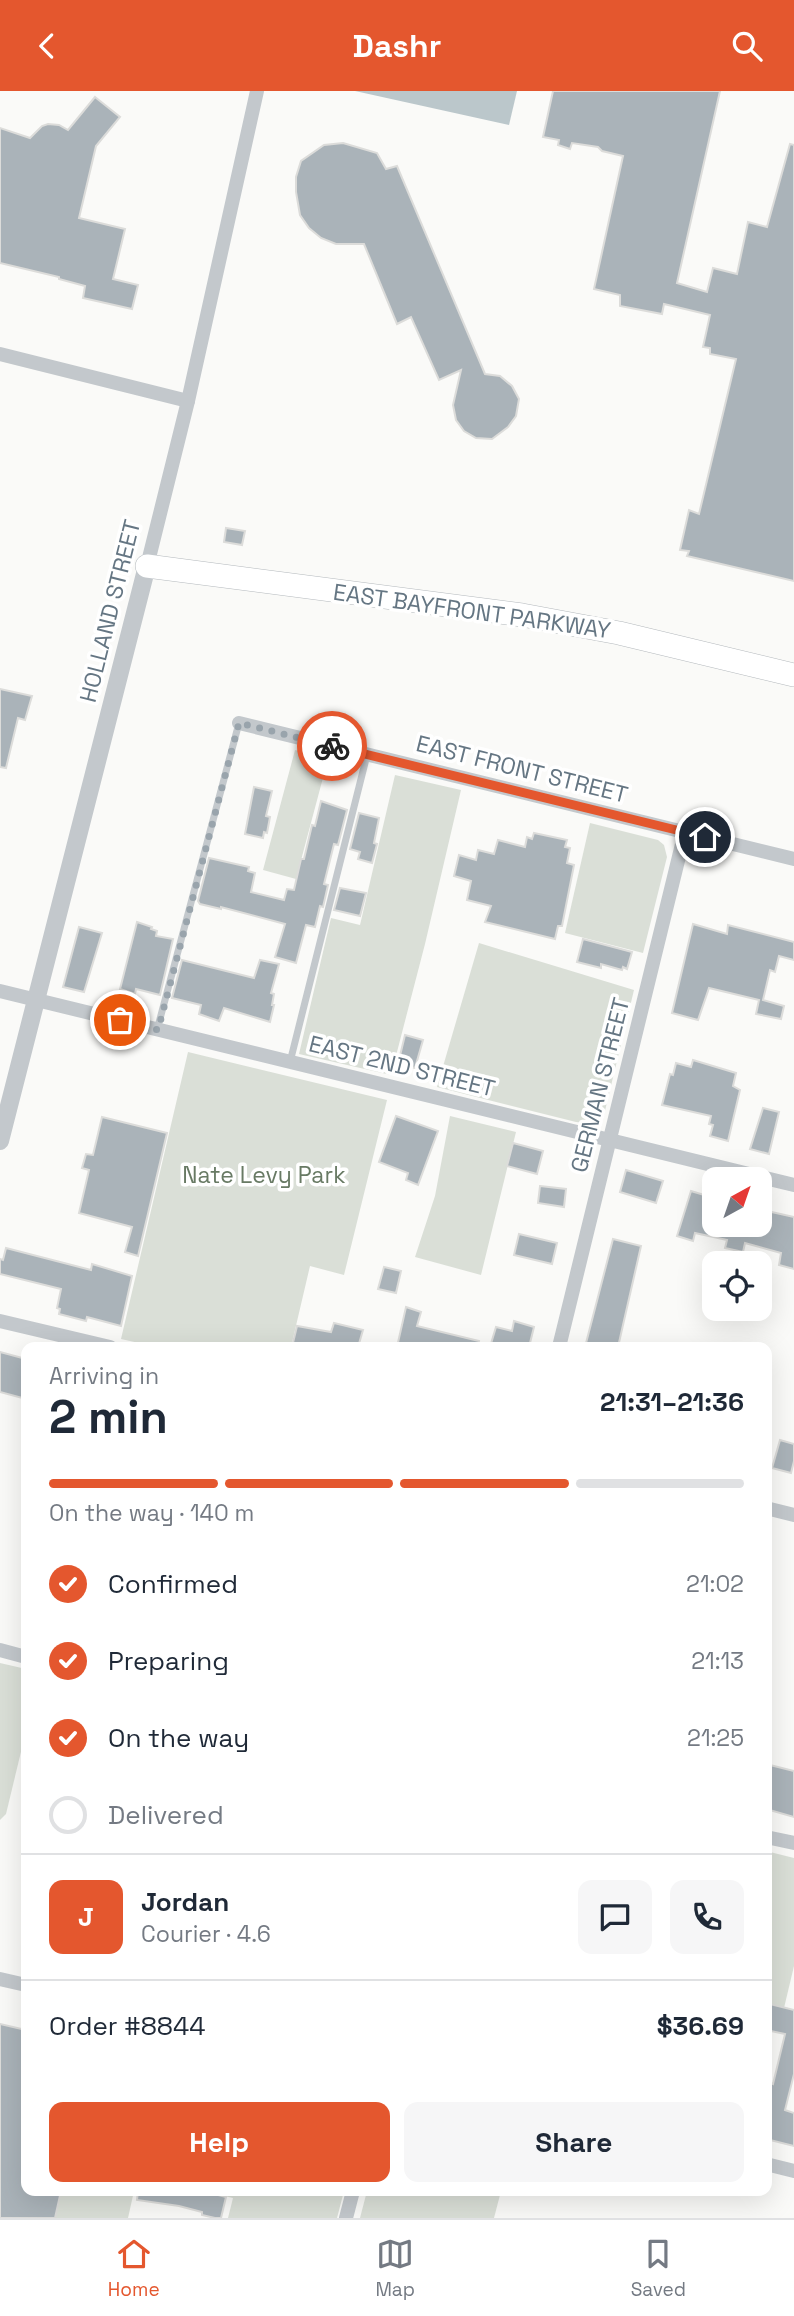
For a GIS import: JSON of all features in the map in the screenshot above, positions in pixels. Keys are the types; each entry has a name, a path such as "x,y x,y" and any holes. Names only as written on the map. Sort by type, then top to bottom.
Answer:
{"highway":[{"name":"EAST BAYFRONT PARKWAY","path":"147,566 522,615 619,633 794,675"}],"street":[{"name":"HOLLAND STREET","path":"0,1141 188,401 257,91"},
{"path":"0,354 188,401"},
{"name":"EAST FRONT STREET","path":"239,723 794,859"},
{"name":"GERMAN STREET","path":"560,1342 685,832"},
{"name":"EAST 2ND STREET","path":"0,991 794,1185"},
{"path":"0,1321 89,1342"},
{"path":"772,1510 794,1515"},
{"path":"0,1650 21,1656"},
{"path":"772,1838 794,1843"},
{"path":"0,1979 21,1984"},
{"path":"772,2166 794,2171"},
{"path":"346,2218 352,2196"}],"lane":[{"path":"158,1030 239,723"},
{"path":"290,1062 367,755"}],"green space":[{"path":"295,750 328,759 296,879 263,870"},
{"path":"395,775 461,790 391,1075 299,1054 331,918 360,925"},
{"path":"590,823 658,840 664,845 667,857 643,953 565,933"},
{"path":"479,943 634,990 604,1115 595,1124 576,1122 437,1087"},
{"name":"Nate Levy Park","path":"188,1052 387,1100 344,1275 310,1266 292,1342 134,1342 121,1339"},
{"path":"450,1116 516,1132 481,1275 415,1257 435,1196"},
{"path":"0,1663 21,1668 21,1752 6,1814 0,1820"},
{"path":"772,1852 794,1858 794,1966 784,2008 772,2004"},
{"path":"60,2196 133,2196 128,2218 55,2218"},
{"path":"224,2196 343,2196 337,2218 228,2218 233,2198"},
{"path":"366,2196 500,2196 494,2218 360,2218"}],"shaded area":[{"path":"355,91 517,91 509,125"}],"building":[{"path":"553,91 720,91 677,283 707,292 713,268 737,274 748,222 767,227 790,144 794,145 794,581 687,556 689,551 680,550 689,510 699,514 736,359 710,354 710,348 703,347 710,315 664,304 662,314 620,306 620,295 594,289 623,156 602,151 598,147 572,143 570,149 558,145 559,140 543,137"},
{"path":"95,97 120,117 96,146 79,218 125,229 113,279 138,285 132,309 83,298 85,286 0,263 0,128 30,138 42,126 48,124 59,125 68,130"},
{"path":"343,143 377,153 386,169 397,166 485,374 500,376 512,386 519,399 516,416 508,427 492,439 476,438 464,431 456,420 453,405 461,370 439,380 411,317 397,324 364,244 336,244 321,238 309,228 300,215 296,177 301,161 324,145"},
{"path":"226,528 245,531 242,545 224,542"},
{"path":"0,689 32,696 25,720 18,718 6,768 0,767"},
{"path":"254,787 272,791 266,816 270,817 267,833 264,832 263,838 245,834"},
{"path":"321,801 347,810 338,845 334,844 324,884 328,885 323,907 320,906 315,927 306,925 296,963 275,957 285,924 200,904 198,901 209,858 249,867 248,871 255,873 251,892 284,900 287,889 294,890 301,859 304,859"},
{"path":"359,813 379,818 372,863 358,859 360,852 350,849"},
{"path":"534,833 567,840 565,847 570,848 567,863 574,865 562,926 558,926 555,939 485,922 491,906 467,900 471,881 454,876 459,855 476,860 478,850 494,854 498,840 525,847 527,837 532,839"},
{"path":"340,888 366,893 360,916 334,910"},
{"path":"137,922 152,927 151,929 157,931 156,936 173,939 160,995 136,989 135,994 120,989"},
{"path":"693,924 727,934 728,925 794,942 794,960 779,956 775,972 770,970 763,1000 784,1006 781,1019 756,1014 759,1000 709,988 698,1020 672,1013"},
{"path":"79,927 102,933 84,992 63,987"},
{"path":"583,939 632,952 627,969 601,964 601,968 577,962"},
{"path":"182,960 254,978 260,960 279,964 271,993 274,994 274,1005 270,1022 224,1008 219,1021 199,1014 201,1005 172,998"},
{"path":"405,1035 423,1040 415,1068 398,1064"},
{"path":"693,1060 736,1073 733,1086 740,1090 728,1141 710,1136 713,1125 709,1124 711,1116 662,1105 670,1074 673,1075 676,1063 691,1067"},
{"path":"763,1108 779,1112 769,1154 750,1149"},
{"path":"396,1116 438,1131 418,1185 406,1180 408,1173 379,1162"},
{"path":"102,1117 167,1133 138,1256 125,1252 132,1227 79,1213 89,1170 82,1168 86,1154 93,1155"},
{"path":"513,1143 543,1151 537,1174 507,1166"},
{"path":"626,1170 663,1181 656,1203 620,1192"},
{"path":"540,1186 566,1189 564,1207 538,1203"},
{"path":"691,1191 702,1194 702,1235 695,1233 693,1241 677,1236"},
{"path":"772,1212 794,1217 794,1269 779,1265 781,1253 745,1243 743,1251 725,1248 727,1240 713,1237 772,1237"},
{"path":"519,1234 557,1243 552,1264 514,1255"},
{"path":"613,1239 641,1246 619,1342 586,1342"},
{"path":"6,1248 91,1270 92,1264 132,1276 121,1326 87,1317 86,1321 59,1314 60,1309 57,1308 61,1289 0,1274 0,1259 3,1260"},
{"path":"384,1267 401,1271 396,1293 378,1289"},
{"path":"406,1307 421,1312 417,1326 479,1341 479,1342 398,1342"},
{"path":"514,1321 534,1327 530,1342 492,1342 496,1327 512,1331"},
{"path":"334,1323 363,1330 359,1342 293,1342 297,1326 331,1332"},
{"path":"0,1352 21,1358 21,1398 0,1392"},
{"path":"780,1440 794,1444 791,1473 772,1468"},
{"path":"772,1766 794,1771 794,1817 772,1811"},
{"path":"772,2004 794,2010 794,2074 785,2110 794,2113 794,2146 772,2140 772,2084 785,2034 772,2031"},
{"path":"0,2024 21,2029 21,2196 60,2196 55,2218 0,2218"},
{"path":"137,2196 226,2197 221,2218 202,2215 202,2212 179,2206 137,2200"}],"way so far":[{"path":"120,1020 158,1030 239,723 332,746"}],"route":[{"path":"332,746 705,837"}]}
